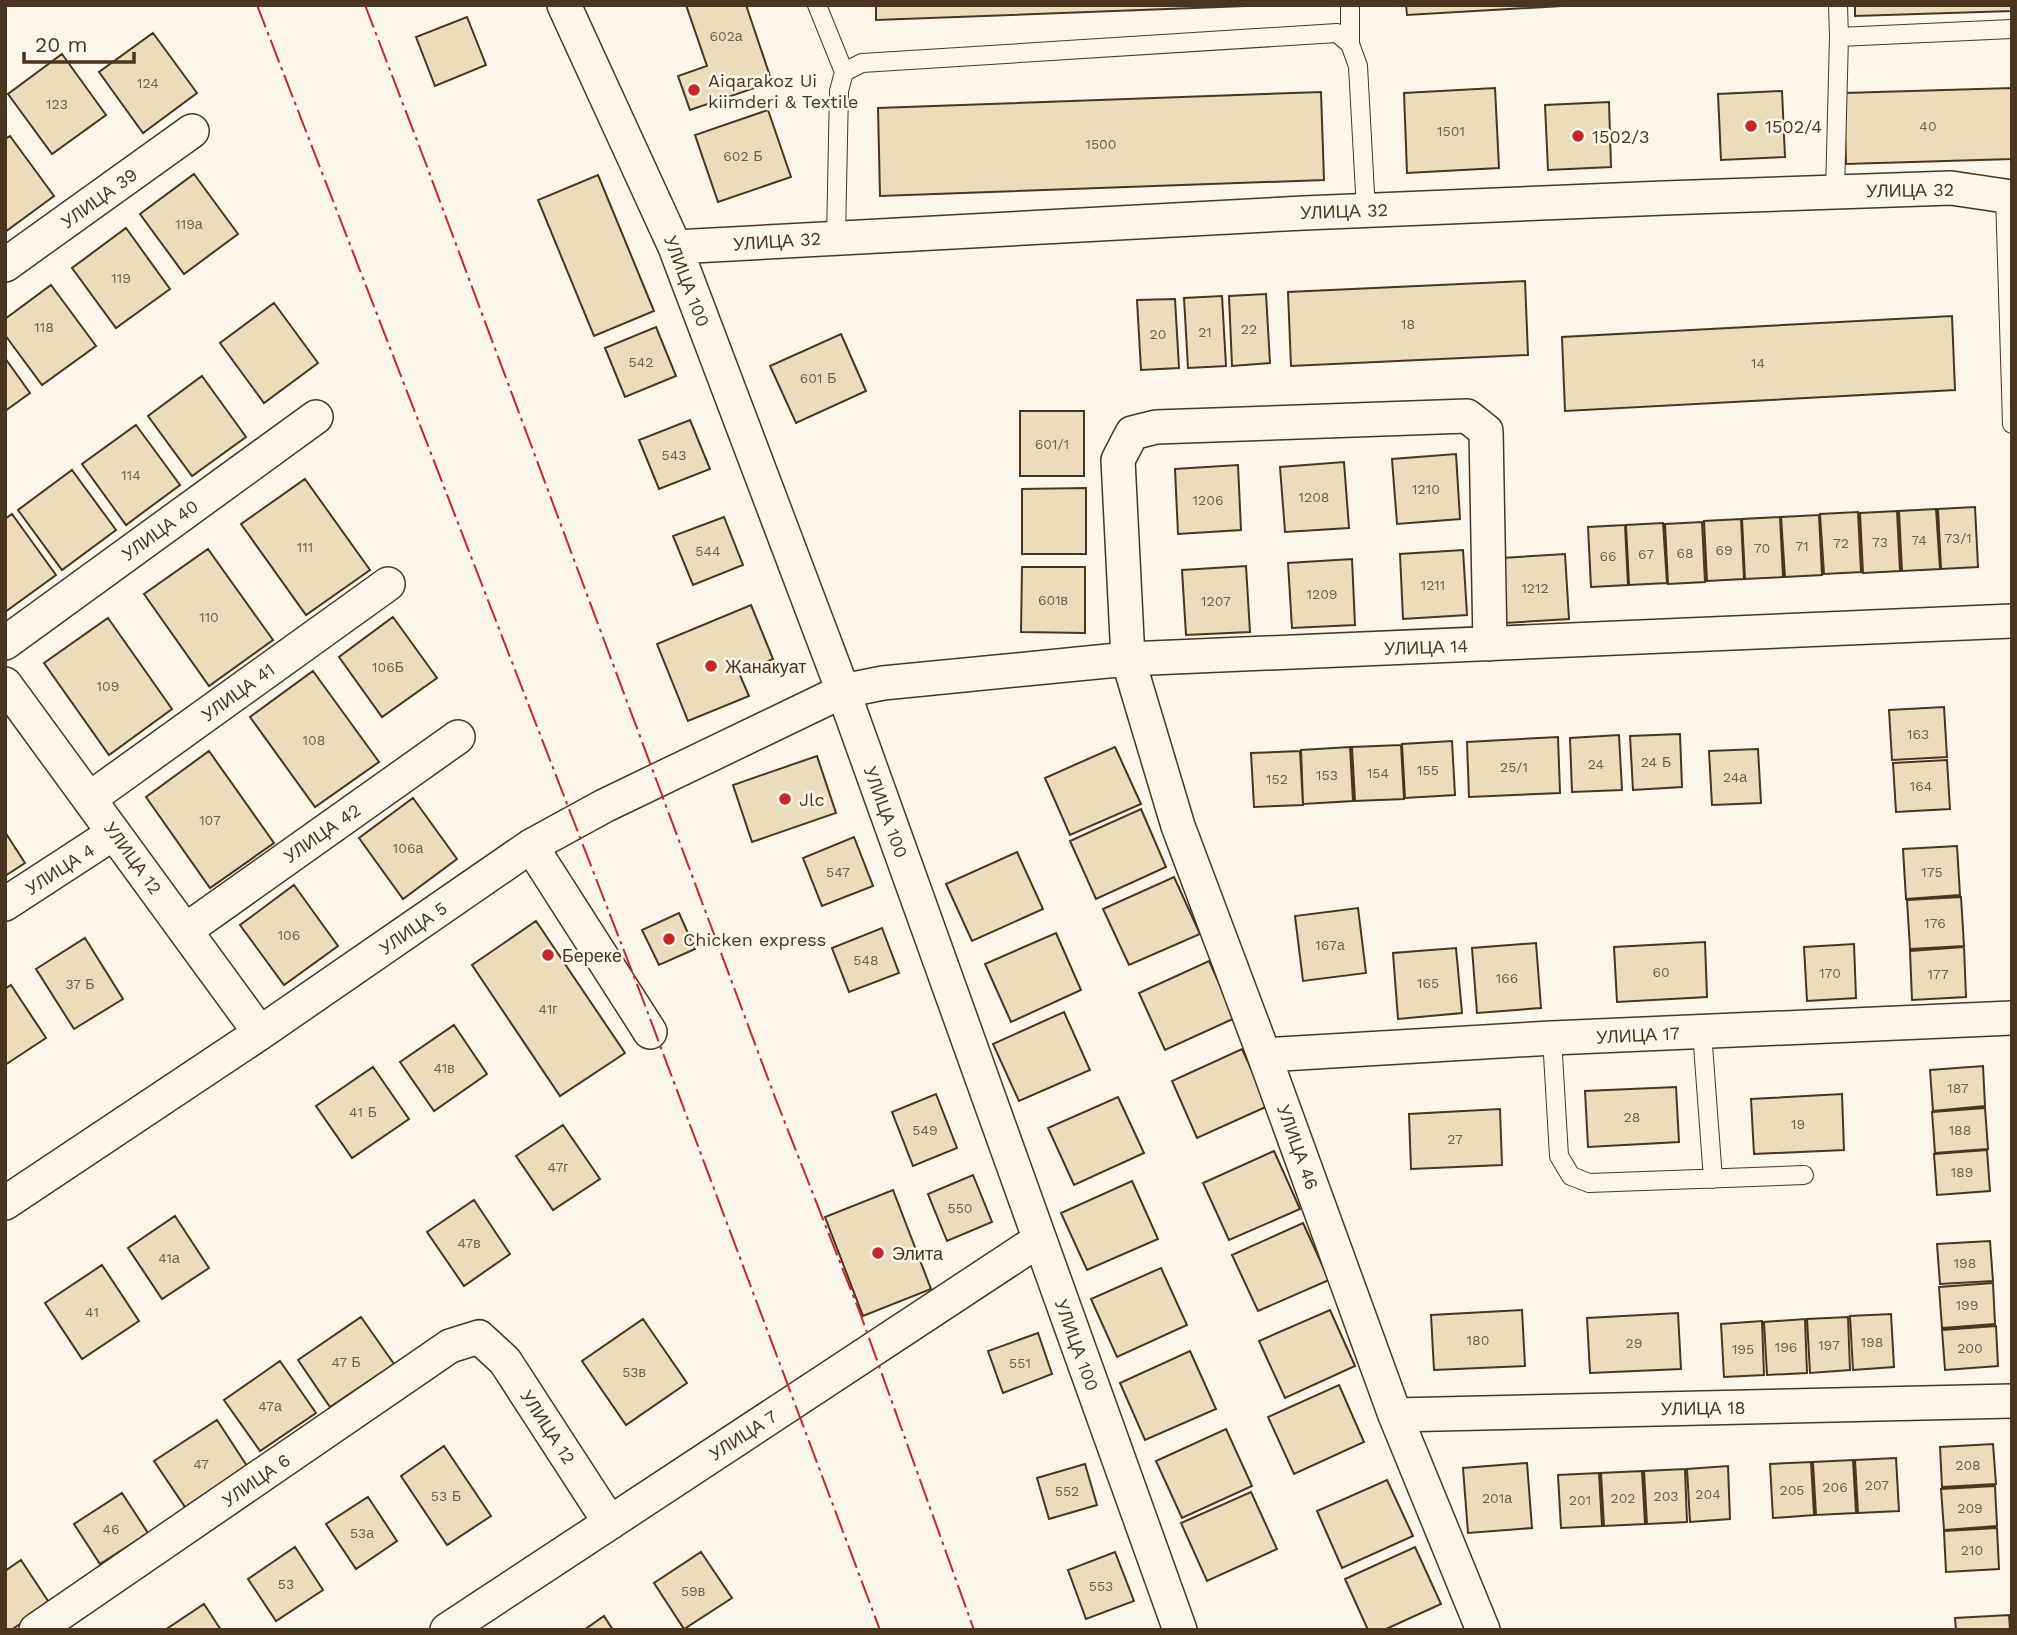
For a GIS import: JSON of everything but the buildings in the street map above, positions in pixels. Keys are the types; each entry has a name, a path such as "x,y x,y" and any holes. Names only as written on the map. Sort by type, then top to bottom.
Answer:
{"street":[{"name":"УЛИЦА 100","path":"564,5 675,247 843,691 1179,1630"},
{"name":"УЛИЦА 39","path":"5,265 192,131"},
{"name":"УЛИЦА 32","path":"675,247 1366,211 1835,192 1951,188 2008,196"},
{"name":"УЛИЦА 46","path":"1483,1630 1395,1415 1178,826 1128,659 1118,460 1132,433 1156,427 1467,416 1486,431 1490,644"},
{"name":"УЛИЦА 40","path":"5,643 316,417"},
{"name":"УЛИЦА 41","path":"89,799 388,584"},
{"name":"УЛИЦА 14","path":"843,691 883,683 1128,659 2012,621"},
{"name":"УЛИЦА 12","path":"5,684 260,1033"},
{"name":"УЛИЦА 5","path":"5,1203 260,1033 531,846 604,806 843,691"},
{"name":"УЛИЦА 42","path":"186,930 458,737"},
{"name":"УЛИЦА 4","path":"5,904 114,833"},
{"path":"531,846 650,1032"},
{"name":"УЛИЦА 17","path":"1264,1055 1552,1038 2012,1018"},
{"name":"УЛИЦА 7","path":"447,1630 1039,1240"},
{"name":"УЛИЦА 12","path":"479,1337 505,1361 610,1523"},
{"name":"УЛИЦА 6","path":"36,1630 450,1346 479,1337"},
{"name":"УЛИЦА 18","path":"1395,1415 2012,1401"}],"lane":[{"path":"817,5 844,72 838,99 836,237"},
{"path":"1350,5 1350,44 1358,65 1366,211"},
{"path":"1835,192 1838,5"},
{"path":"1839,37 2012,29"},
{"path":"844,72 862,63 1337,33 1350,44"},
{"path":"2008,196 2012,424"},
{"path":"1702,1032 1713,1179"},
{"path":"1552,1038 1559,1156 1571,1176 1590,1183 1804,1175"}],"power":[{"path":"257,5 640,992 880,1630"},
{"path":"365,5 776,1100 860,1313 974,1630"}],"place":[{"name":"Aiqarakoz Ui kiimderi & Textile","path":"694,90"},
{"name":"1502/4","path":"1751,126"},
{"name":"1502/3","path":"1578,136"},
{"name":"Жанакуат","path":"711,666"},
{"name":"Jlc","path":"785,799"},
{"name":"Chicken express","path":"669,939"},
{"name":"Береке","path":"548,955"},
{"name":"Элита","path":"878,1253"}]}
